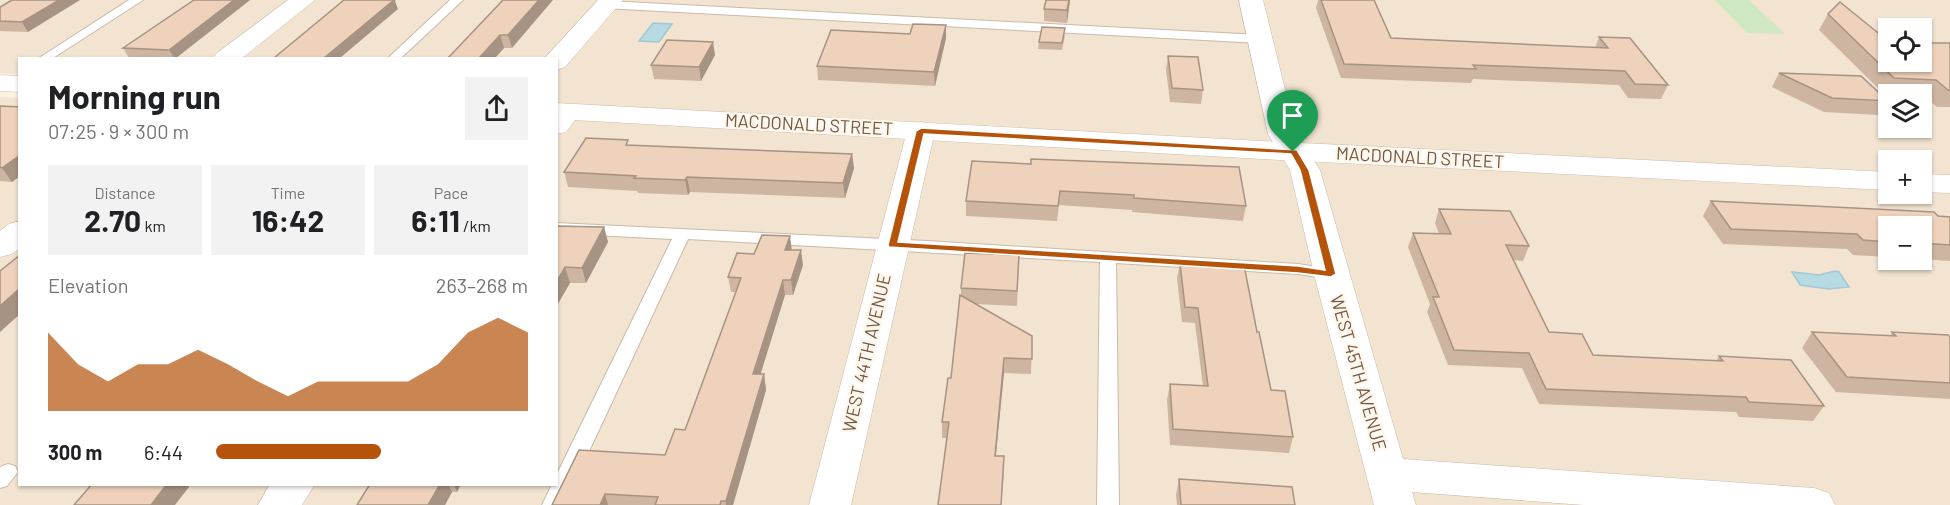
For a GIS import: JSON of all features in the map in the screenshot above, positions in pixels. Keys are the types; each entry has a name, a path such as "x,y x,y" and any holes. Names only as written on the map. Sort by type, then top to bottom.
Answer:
{"street":[{"path":"227,57 303,0"},
{"name":"WEST 45TH AVENUE","path":"1251,0 1282,134 1305,170 1331,274 1391,490"},
{"path":"558,60 609,2"},
{"name":"MACDONALD STREET","path":"560,116 921,131 1878,181"},
{"name":"WEST 44TH AVENUE","path":"830,505 921,131"},
{"path":"1932,183 1950,184"},
{"path":"0,247 18,233"},
{"path":"279,505 293,486"},
{"path":"1391,490 1814,505"}],"lane":[{"path":"47,57 137,0"},
{"path":"395,57 457,0"},
{"path":"609,2 1260,39"},
{"path":"558,228 1298,269 1331,274"},
{"path":"553,505 682,235"},
{"path":"1108,259 1108,505"}],"shaded area":[{"path":"0,0 289,0 212,57 18,57 18,74 0,73"},
{"path":"314,0 1950,0 1950,505 0,505 0,255 18,240 18,486 558,486 558,57 239,57"},
{"path":"0,97 18,98 18,221 0,235"}],"green space":[{"path":"1715,0 1749,0 1785,34 1747,33"}],"water":[{"path":"653,23 672,24 659,42 639,41"},
{"path":"1792,272 1819,275 1839,272 1849,287 1829,289 1800,285"}],"building":[{"path":"12,0 59,0 22,22 0,21 0,7"},
{"path":"194,0 234,0 169,50 123,48"},
{"path":"344,0 394,0 325,57 275,57"},
{"path":"503,0 539,0 508,35 500,35 480,57 449,57"},
{"path":"1046,0 1069,0 1067,10 1044,9"},
{"path":"1321,0 1374,0 1391,38 1608,48 1599,37 1630,38 1668,85 1635,84 1625,71 1473,65 1476,69 1344,64"},
{"path":"1840,2 1878,33 1878,62 1828,14"},
{"path":"913,24 946,25 934,72 817,66 831,30 910,34"},
{"path":"1042,27 1065,28 1062,43 1039,42"},
{"path":"667,40 713,42 699,67 651,65"},
{"path":"1932,43 1950,43 1950,90 1936,80 1894,78 1888,72 1932,72"},
{"path":"1168,56 1198,57 1203,90 1172,88"},
{"path":"1779,73 1861,76 1878,92 1878,100 1832,98"},
{"path":"0,106 18,107 18,156 2,168 0,167"},
{"path":"586,138 628,140 626,145 852,154 843,183 687,177 685,180 634,178 636,176 564,172"},
{"path":"1031,159 1239,167 1246,206 1134,198 1134,195 1060,191 1058,206 966,201 972,161 1031,164"},
{"path":"1711,201 1934,212 1938,216 1950,217 1950,245 1932,244 1932,216 1878,216 1878,241 1863,240 1857,234 1731,229"},
{"path":"1439,209 1510,211 1529,246 1506,245 1549,332 1582,334 1593,355 1723,361 1719,356 1791,360 1824,406 1749,402 1746,397 1546,389 1529,353 1454,350 1433,297 1439,297 1413,233 1451,234"},
{"path":"558,226 604,227 582,268 565,267 558,279"},
{"path":"762,235 790,236 785,250 801,250 791,280 783,280 753,374 764,374 726,501 721,501 720,505 655,505 658,497 605,494 600,505 552,505 579,450 665,455 675,429 685,430 741,278 728,277 737,253 754,254"},
{"path":"965,253 1019,255 1017,291 961,288"},
{"path":"18,257 18,290 0,306 0,271"},
{"path":"1180,263 1244,265 1271,390 1285,391 1293,437 1173,429 1170,384 1208,386 1198,308 1185,307"},
{"path":"960,295 1032,336 1032,359 1004,358 995,456 1004,456 1001,505 938,505 949,422 942,422 948,378 951,378"},
{"path":"1812,332 1896,336 1892,332 1948,335 1950,337 1950,383 1847,377"},
{"path":"1179,479 1292,487 1295,505 1181,505"},
{"path":"90,486 165,486 151,505 74,505"},
{"path":"369,486 439,486 428,505 357,505"}],"route":[{"path":"921,131 1293,152 1305,170 1331,274 1298,269 893,245 921,131"}]}
